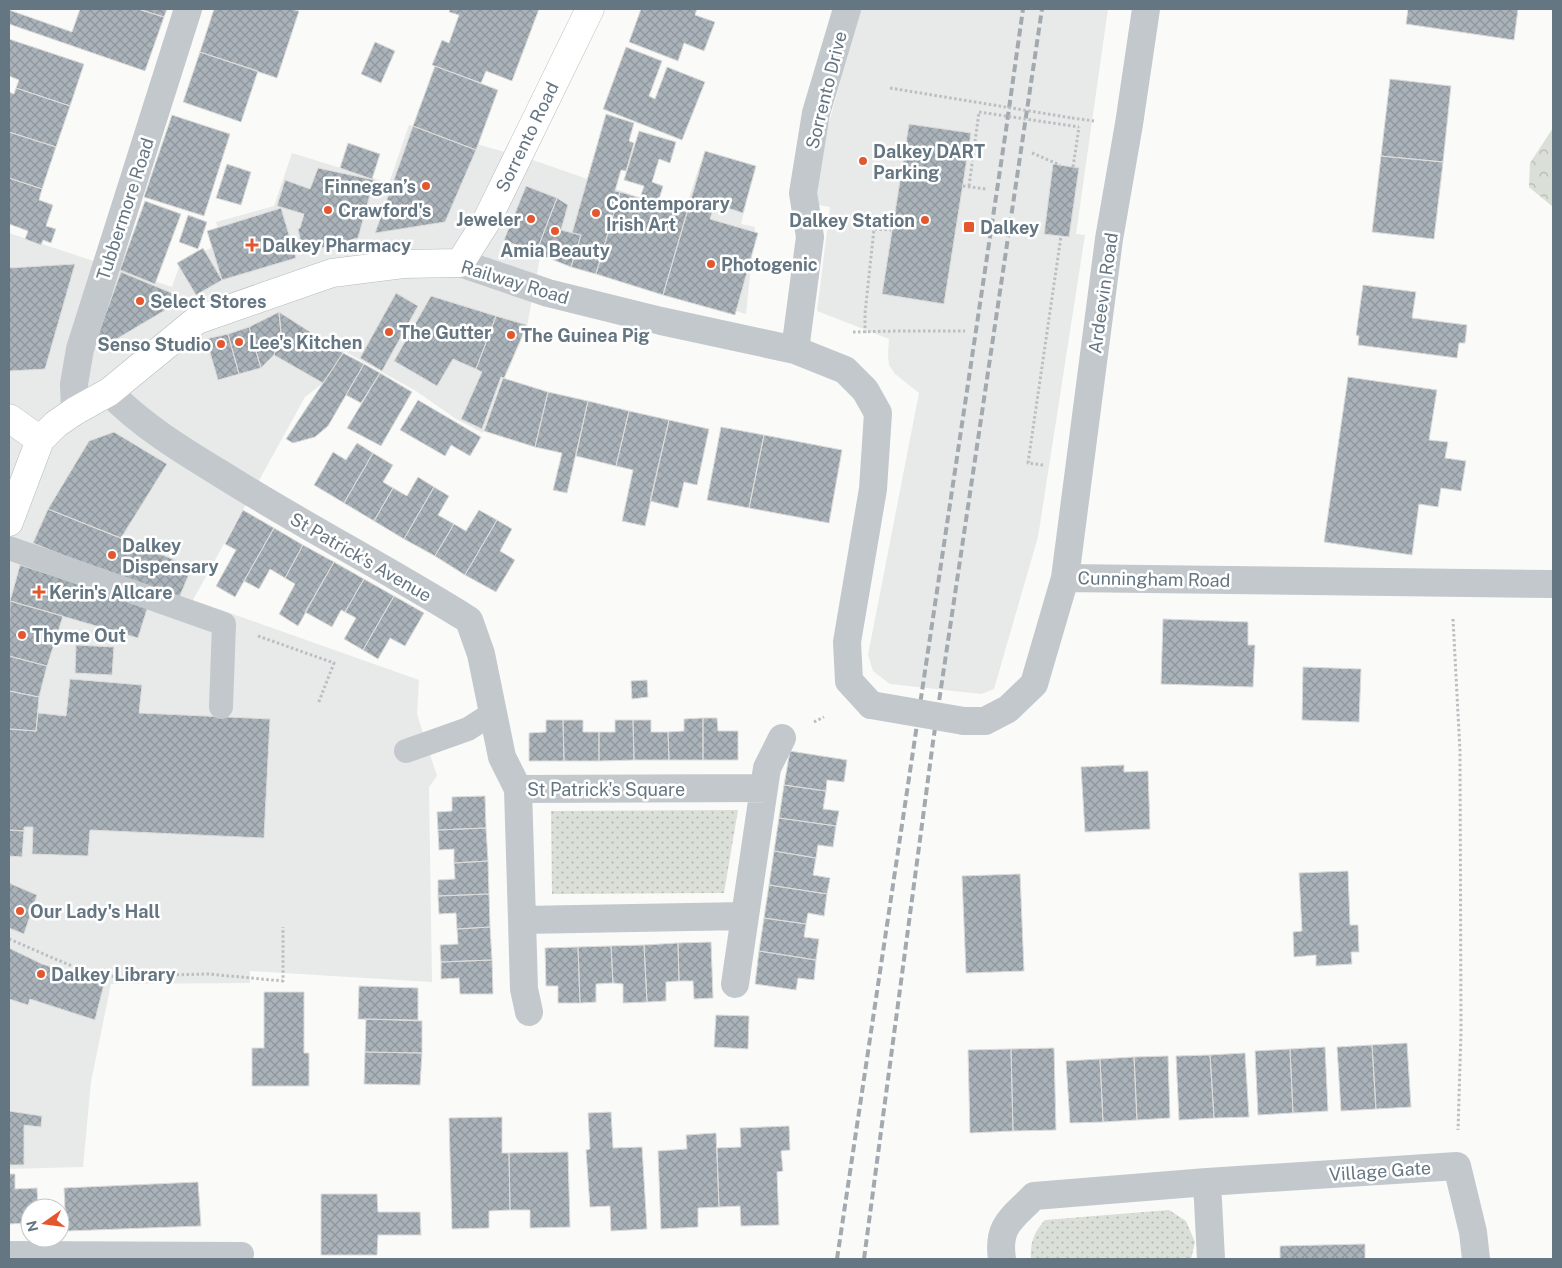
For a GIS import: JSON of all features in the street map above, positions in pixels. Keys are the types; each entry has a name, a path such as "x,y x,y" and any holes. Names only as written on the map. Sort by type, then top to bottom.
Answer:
{"main road":[{"name":"Sorrento Road","path":"460,263 486,222 590,9"},
{"name":"Railway Road","path":"40,440 56,424 109,392 196,320 332,273 402,264 460,263"},
{"path":"9,418 40,440 9,522"}],"street":[{"name":"Tubbermore Road","path":"75,411 74,384 80,350 188,9"},
{"name":"Sorrento Drive","path":"795,350 810,236 803,193 816,113 847,9"},
{"name":"Ardeevin Road","path":"1065,578 1109,239 1146,9"},
{"name":"Railway Road","path":"460,263 548,293 661,321 795,350"},
{"name":"Cunningham Road","path":"795,350 845,370 865,390 878,413 873,489 847,642 849,681 871,705 964,721 985,722 1008,709 1034,684 1065,578 1553,584"},
{"name":"St Patrick's Avenue","path":"109,392 152,429 274,508 469,620 481,654 502,757 518,789"},
{"path":"734,984 766,768 782,738"},
{"name":"St Patrick's Square","path":"530,1012 524,989 518,789 764,788"},
{"path":"522,920 745,916"},
{"name":"Village Gate","path":"1002,1259 1002,1234 1009,1222 1034,1196 1207,1182 1457,1166 1473,1232 1476,1259"},
{"path":"1207,1182 1211,1259"}],"lane":[{"path":"9,548 224,624 222,707"},
{"path":"406,751 468,729 493,713"},
{"path":"9,1254 242,1254"}],"path":[{"path":"890,88 1090,120"},
{"path":"969,186 979,112 1079,127 1073,167"},
{"path":"1032,153 1060,165"},
{"path":"963,186 986,189"},
{"path":"865,333 865,313 874,229 892,230"},
{"path":"1044,465 1028,463 1061,236"},
{"path":"896,331 965,331"},
{"path":"1451,583 1460,751 1461,1032 1457,1166"},
{"path":"224,624 334,663 318,704"},
{"path":"9,939 88,973 125,978 209,974 283,981 283,927"}],"shaded area":[{"name":"Dalkey","path":"860,9 1108,9 1076,234 1085,235 1038,537 994,689 981,694 890,684 873,671 868,655 919,393 895,374 889,365 889,339 817,311 830,207 807,203"},
{"path":"409,125 533,160 684,213 704,152 755,168 741,224 755,227 746,314 541,252 527,326 505,378 502,378 483,433 456,419 416,391 344,351 323,383 305,397 193,600 419,680 417,714 437,776 429,787 432,982 250,971 250,983 111,984 91,1082 83,1167 9,1169 9,233 172,287 180,264 222,242 216,222 274,206 292,153 389,183"}],"green space":[{"path":"1553,128 1553,207 1529,187 1530,163"},
{"path":"738,810 724,893 552,894 551,811"},
{"path":"1169,1210 1186,1221 1195,1242 1191,1259 1031,1259 1031,1248 1034,1238 1045,1220"}],"building":[{"path":"80,9 138,9 164,17 145,71 9,24 9,10 72,32"},
{"path":"138,9 167,9 164,17"},
{"path":"214,9 291,9 299,11 277,78 200,52"},
{"path":"450,9 539,9 512,81 486,71 481,83 432,65 442,40 449,43 459,15 449,12"},
{"path":"641,9 697,9 695,15 715,22 704,51 684,43 678,61 629,42"},
{"path":"1408,9 1518,9 1514,40 1406,24"},
{"path":"9,39 84,64 70,106 16,88 19,80 9,76"},
{"path":"375,42 395,51 381,83 361,74"},
{"path":"626,47 662,61 649,96 655,99 667,67 705,82 682,140 603,109"},
{"path":"200,52 258,71 241,122 183,102"},
{"path":"435,66 498,90 476,150 413,126"},
{"path":"1390,79 1451,86 1443,162 1381,156"},
{"path":"16,88 70,106 56,147 9,132 9,92 14,94"},
{"name":"Contemporary Irish Art","path":"606,114 634,123 629,141 634,143 626,171 621,170 615,191 620,192 596,274 571,267 581,235 572,233"},
{"path":"172,115 230,134 204,216 144,197"},
{"name":"Dalkey Station","path":"909,124 971,133 944,304 882,294"},
{"name":"Finnegan’s","path":"413,126 476,150 445,222 375,233"},
{"path":"639,131 676,142 670,163 659,159 652,182 663,186 658,203 687,212 663,295 596,274 620,192 640,198 644,186 624,180"},
{"path":"9,132 56,147 42,189 9,178"},
{"path":"348,143 380,154 372,179 340,168"},
{"name":"Photogenic","path":"705,151 756,166 743,213 715,204 710,219 758,233 735,315 663,295"},
{"path":"1381,156 1443,162 1434,239 1372,232"},
{"path":"227,164 251,172 241,205 216,198"},
{"path":"1053,164 1079,168 1069,237 1044,234"},
{"name":"Crawford's","path":"318,168 374,180 358,238 303,253 298,229 304,214 277,206 285,180 310,189"},
{"path":"9,178 42,189 39,200 53,205 46,226 56,229 51,243 43,240 41,245 25,239 28,231 9,224"},
{"name":"Jeweler","path":"526,186 557,198 536,253 504,240"},
{"name":"Amia Beauty","path":"557,198 568,205 561,230 581,235 571,267 536,253"},
{"path":"145,201 181,214 155,284 120,270"},
{"name":"Dalkey Pharmacy","path":"281,208 296,258 222,280 207,231"},
{"path":"188,215 207,222 198,249 179,242"},
{"path":"203,248 222,280 196,295 177,263"},
{"path":"75,264 45,369 9,371 9,268"},
{"name":"Select Stores","path":"121,272 174,294 167,309 108,344 97,337"},
{"path":"1363,285 1416,292 1412,318 1467,325 1465,343 1459,343 1457,358 1358,345 1359,336 1356,335"},
{"name":"The Gutter","path":"396,293 418,306 382,371 360,358"},
{"path":"431,296 496,316 476,369 453,359 437,386 394,361"},
{"path":"279,312 343,353 323,383 274,355 281,332"},
{"path":"279,312 281,332 274,355 261,368 249,327"},
{"path":"496,316 527,325 504,378 501,377 482,429 461,419 482,372 476,369"},
{"path":"249,327 261,368 239,374 228,334"},
{"path":"228,334 239,374 218,380 206,339"},
{"path":"343,353 364,364 328,426 315,437 293,443 286,439"},
{"path":"364,364 380,373 361,403 346,395"},
{"path":"380,373 412,392 381,446 347,428"},
{"path":"1348,377 1437,390 1429,440 1448,442 1445,458 1466,461 1461,491 1441,488 1438,507 1419,504 1412,555 1324,542"},
{"path":"503,378 548,392 535,447 484,431"},
{"path":"548,392 588,401 567,493 553,490 562,453 535,447"},
{"path":"418,400 481,437 470,456 451,445 445,456 400,430"},
{"path":"588,401 629,411 616,466 576,456"},
{"path":"629,411 669,420 645,526 622,521 633,470 616,466"},
{"path":"669,420 709,429 697,485 684,482 678,508 650,501"},
{"path":"721,427 764,435 749,508 707,500"},
{"path":"114,432 167,464 121,538 48,509 89,441"},
{"path":"764,435 842,450 829,523 749,508"},
{"path":"357,443 373,453 344,503 314,485 333,452 346,460"},
{"path":"373,453 393,465 383,482 393,488 374,521 344,503"},
{"path":"418,477 434,487 404,539 374,521 393,488 407,496"},
{"path":"434,487 449,496 438,515 454,524 435,556 404,539"},
{"name":"Dalkey Dispensary","path":"48,509 192,567 179,598 161,595 33,543"},
{"path":"243,510 274,528 235,597 216,586 236,550 225,544"},
{"path":"479,510 497,520 465,575 435,556 454,524 466,531"},
{"path":"497,520 512,529 500,551 515,560 496,592 465,575"},
{"path":"274,528 303,545 285,578 270,569 259,589 244,581"},
{"path":"303,545 334,562 298,626 279,614 295,584 285,578"},
{"path":"334,562 364,579 345,612 341,610 332,627 305,612"},
{"path":"20,565 148,606 138,638 10,601"},
{"path":"364,579 394,596 363,650 344,639 356,618 345,612"},
{"path":"394,596 424,613 405,646 390,638 378,659 363,650"},
{"path":"10,601 63,616 47,666 9,656"},
{"path":"1163,619 1248,622 1248,645 1255,645 1253,687 1161,684"},
{"path":"76,645 114,647 112,675 75,673"},
{"path":"9,656 47,666 39,697 9,691"},
{"path":"1303,667 1361,669 1359,722 1302,720"},
{"path":"70,679 142,685 139,713 270,719 264,838 90,830 88,856 32,854 33,827 24,827 24,831 9,830 9,729 36,731 38,713 66,716"},
{"path":"647,680 648,697 632,699 631,681"},
{"path":"9,691 39,697 36,731 9,729"},
{"path":"703,718 703,760 669,760 668,732 684,731 684,719"},
{"path":"703,718 717,718 718,731 738,731 738,760 703,760"},
{"path":"546,720 563,720 564,761 529,761 529,733 546,732"},
{"path":"563,720 583,720 583,732 599,732 599,761 564,761"},
{"path":"615,720 633,720 634,760 599,761 599,732 615,732"},
{"path":"633,720 651,720 651,732 668,732 669,760 634,760"},
{"path":"790,751 847,760 844,782 827,780 826,791 784,785"},
{"path":"1124,765 1124,772 1148,771 1150,829 1085,832 1081,767"},
{"path":"784,785 826,791 823,809 839,811 836,826 779,818"},
{"path":"485,796 486,828 438,830 437,812 452,811 452,797"},
{"path":"779,818 836,826 833,847 818,845 816,858 774,851"},
{"path":"486,828 488,861 454,863 454,849 439,850 438,830"},
{"path":"9,830 24,831 22,857 9,856"},
{"path":"774,851 816,858 813,875 830,878 827,894 769,885"},
{"path":"488,861 489,894 438,896 438,880 455,879 454,863"},
{"path":"1348,871 1350,925 1358,925 1359,952 1351,952 1352,964 1316,966 1316,955 1294,957 1293,932 1302,931 1299,873"},
{"path":"1020,874 1024,971 966,973 962,876"},
{"name":"Our Lady's Hall","path":"9,883 37,895 24,934 9,928"},
{"path":"769,885 827,894 824,916 808,913 806,924 764,918"},
{"path":"489,894 490,927 457,929 456,913 439,914 438,896"},
{"path":"764,918 806,924 804,937 819,939 816,960 759,951"},
{"path":"490,927 492,960 441,962 440,945 458,944 457,929"},
{"path":"711,942 713,998 694,999 693,981 679,981 678,943"},
{"path":"678,943 679,981 666,982 666,1001 647,1002 644,945"},
{"path":"644,945 647,1002 623,1003 623,984 613,983 611,946"},
{"path":"611,946 613,983 596,984 596,1002 580,1003 578,947"},
{"path":"578,947 580,1003 558,1003 558,986 546,986 545,948"},
{"name":"Dalkey Library","path":"9,948 42,964 104,984 95,1020 30,999 28,1005 9,999"},
{"path":"759,951 816,960 814,980 798,978 796,990 755,984"},
{"path":"492,960 493,994 460,994 459,978 441,979 441,962"},
{"path":"359,986 418,988 418,1020 358,1019"},
{"path":"264,992 304,992 304,1053 309,1053 309,1086 252,1086 252,1048 264,1048"},
{"path":"716,1015 749,1016 748,1049 714,1047"},
{"path":"366,1019 422,1021 422,1053 365,1052"},
{"path":"1407,1043 1411,1107 1376,1109 1372,1045"},
{"path":"1372,1045 1376,1109 1341,1111 1337,1047"},
{"path":"1325,1047 1328,1111 1293,1113 1290,1049"},
{"path":"1054,1048 1056,1130 1013,1131 1011,1049"},
{"path":"1011,1049 1013,1131 970,1133 968,1050"},
{"path":"1290,1049 1293,1113 1258,1115 1255,1051"},
{"path":"365,1052 422,1053 420,1085 364,1084"},
{"path":"1245,1053 1249,1117 1214,1118 1210,1055"},
{"path":"1210,1055 1214,1118 1179,1120 1176,1056"},
{"path":"1168,1056 1170,1118 1137,1120 1134,1057"},
{"path":"1134,1057 1137,1120 1103,1122 1100,1059"},
{"path":"1100,1059 1103,1122 1070,1123 1066,1061"},
{"path":"9,1111 42,1116 41,1127 24,1125 24,1165 9,1165"},
{"path":"611,1112 613,1148 642,1147 647,1229 611,1231 610,1206 590,1207 586,1150 590,1149 588,1113"},
{"path":"502,1117 502,1153 509,1153 510,1210 489,1211 489,1228 452,1229 449,1118"},
{"path":"789,1126 790,1150 781,1151 783,1171 777,1172 779,1225 741,1226 740,1206 719,1207 717,1148 741,1147 740,1128"},
{"path":"716,1133 719,1207 698,1208 698,1227 661,1229 658,1151 687,1149 686,1135"},
{"path":"568,1152 570,1227 530,1228 530,1210 510,1210 509,1153"},
{"path":"9,1174 15,1174 15,1189 37,1188 38,1198 20,1198 20,1223 9,1224"},
{"path":"198,1182 201,1226 70,1231 70,1198 64,1198 64,1188"},
{"path":"321,1194 377,1194 378,1212 420,1212 421,1235 378,1235 377,1255 321,1255"},
{"path":"1365,1244 1365,1259 1280,1259 1280,1246"}],"railway":[{"path":"837,1259 1023,9"},
{"path":"864,1259 933,742 1042,9"}],"place":[{"name":"Dalkey DART Parking","path":"863,161"},
{"name":"Finnegan’s","path":"426,186"},
{"name":"Crawford's","path":"328,210"},
{"name":"Contemporary Irish Art","path":"596,213"},
{"name":"Jeweler","path":"531,219"},
{"name":"Dalkey Station","path":"925,220"},
{"name":"Dalkey","path":"969,227"},
{"name":"Amia Beauty","path":"555,231"},
{"name":"Dalkey Pharmacy","path":"252,245"},
{"name":"Photogenic","path":"711,264"},
{"name":"Select Stores","path":"140,301"},
{"name":"The Gutter","path":"389,332"},
{"name":"The Guinea Pig","path":"511,335"},
{"name":"Lee's Kitchen","path":"239,342"},
{"name":"Senso Studio","path":"221,344"},
{"name":"Dalkey Dispensary","path":"112,555"},
{"name":"Kerin's Allcare","path":"39,592"},
{"name":"Thyme Out","path":"22,635"},
{"name":"Our Lady's Hall","path":"20,911"},
{"name":"Dalkey Library","path":"41,974"}]}
